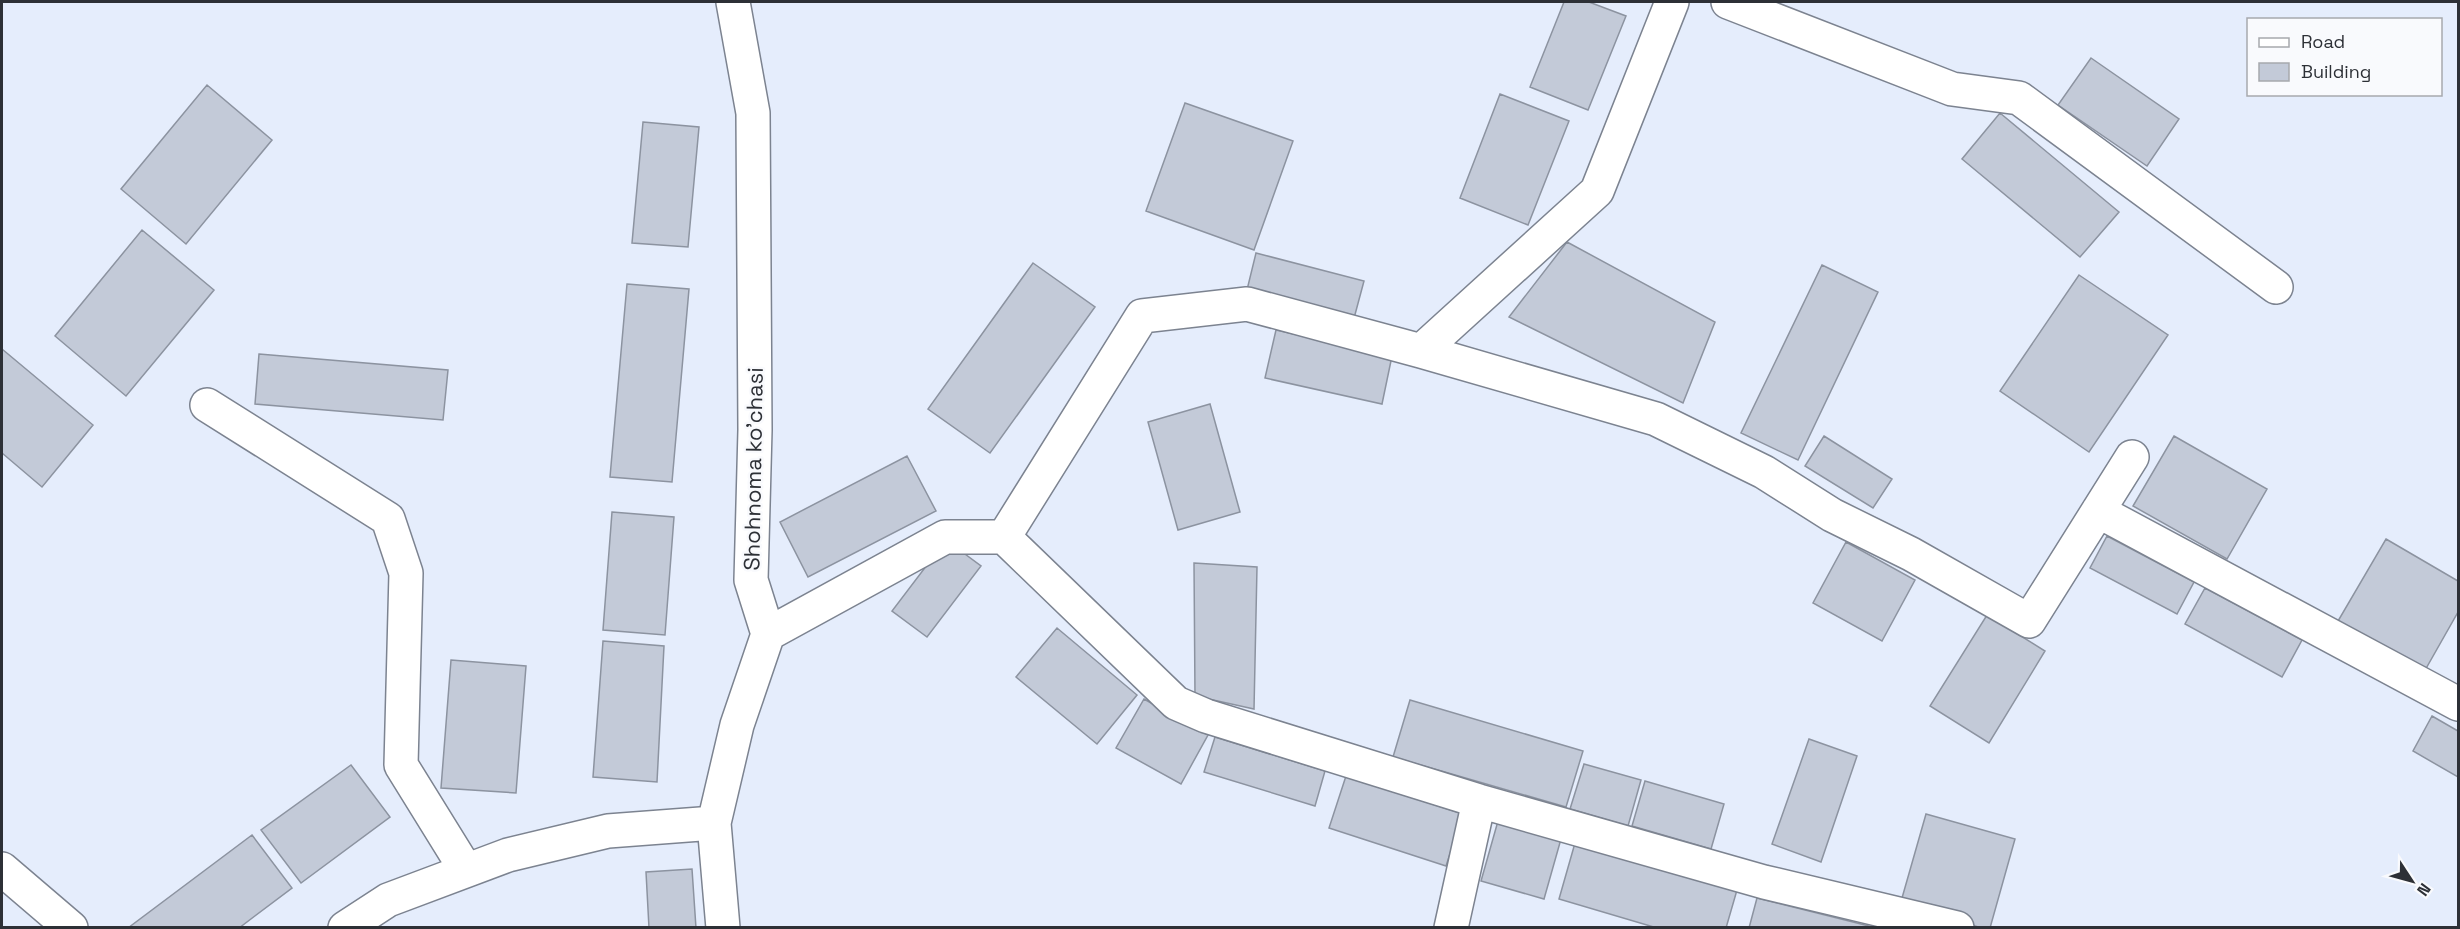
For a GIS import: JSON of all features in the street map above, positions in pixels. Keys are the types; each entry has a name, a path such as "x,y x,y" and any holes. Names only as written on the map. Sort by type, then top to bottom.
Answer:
{"street":[{"name":"Shohnoma ko'chasi","path":"733,2 753,113 752,580 768,634"},
{"path":"1421,351 1597,191 1672,2"},
{"path":"1728,2 1952,89 2019,98 2276,287"},
{"path":"1004,537 1142,316 1246,304 1421,351 1656,419 1764,472 1832,515 1911,554 2029,621 2132,457"},
{"path":"207,405 388,519 406,573 401,765 466,870"},
{"path":"2098,511 2458,704"},
{"path":"723,927 714,824 737,725 768,634 945,537 1004,537 1176,703 1206,717 1479,801 1764,882 1957,927"},
{"path":"1451,927 1479,801"},
{"path":"345,927 388,900 507,855 608,831 714,824"},
{"path":"2,869 71,927"}],"building":[{"path":"1564,2 1589,2 1626,16 1588,110 1530,87"},
{"path":"2091,58 2179,119 2147,166 2058,105"},
{"path":"207,85 272,140 186,244 121,189"},
{"path":"1500,94 1569,121 1528,225 1460,198"},
{"path":"1185,103 1293,141 1254,250 1146,211"},
{"path":"2000,113 2119,212 2080,257 1962,159"},
{"path":"643,122 699,127 688,247 632,243"},
{"path":"142,230 214,290 126,396 55,336"},
{"path":"1567,242 1715,322 1683,403 1509,317"},
{"path":"1256,253 1364,281 1353,322 1246,294"},
{"path":"1033,263 1095,307 990,453 928,409"},
{"path":"1822,265 1878,292 1798,460 1741,433"},
{"path":"2079,275 2168,335 2089,452 2000,391"},
{"path":"627,284 689,289 672,482 610,477"},
{"path":"1276,330 1392,356 1382,404 1265,378"},
{"path":"2,349 93,425 42,487 2,453"},
{"path":"259,354 448,370 443,420 255,404"},
{"path":"1210,404 1240,512 1178,530 1148,422"},
{"path":"1824,436 1892,479 1873,508 1805,466"},
{"path":"2174,436 2267,489 2227,559 2133,506"},
{"path":"907,456 936,511 808,577 780,522"},
{"path":"612,512 674,517 665,635 603,630"},
{"path":"2107,536 2194,582 2177,614 2090,568"},
{"path":"2386,539 2458,581 2458,612 2424,672 2338,621"},
{"path":"946,540 981,566 927,637 892,611"},
{"path":"1846,542 1915,580 1882,641 1813,603"},
{"path":"1194,563 1257,567 1254,709 1195,696"},
{"path":"2205,588 2302,640 2282,677 2185,624"},
{"path":"1987,615 2045,651 1989,743 1930,706"},
{"path":"1057,628 1137,695 1097,744 1016,677"},
{"path":"603,641 664,646 657,782 593,777"},
{"path":"451,660 526,666 516,793 441,788"},
{"path":"1144,699 1208,735 1181,784 1116,748"},
{"path":"1410,700 1583,751 1566,807 1393,757"},
{"path":"2432,716 2458,731 2458,777 2413,751"},
{"path":"1215,737 1325,771 1315,806 1204,772"},
{"path":"1809,739 1857,756 1821,862 1772,844"},
{"path":"1584,764 1641,780 1628,826 1570,809"},
{"path":"351,765 390,817 301,883 261,830"},
{"path":"1346,776 1463,814 1446,866 1329,828"},
{"path":"1645,781 1724,804 1711,849 1632,826"},
{"path":"1926,814 2015,839 1990,928 1982,928 1900,905"},
{"path":"1498,821 1561,839 1544,899 1481,881"},
{"path":"252,835 292,888 239,928 128,928"},
{"path":"1575,843 1737,890 1726,928 1657,928 1559,899"},
{"path":"692,869 696,928 649,928 646,872"},
{"path":"1757,898 1873,927 1873,928 1749,928"}]}
